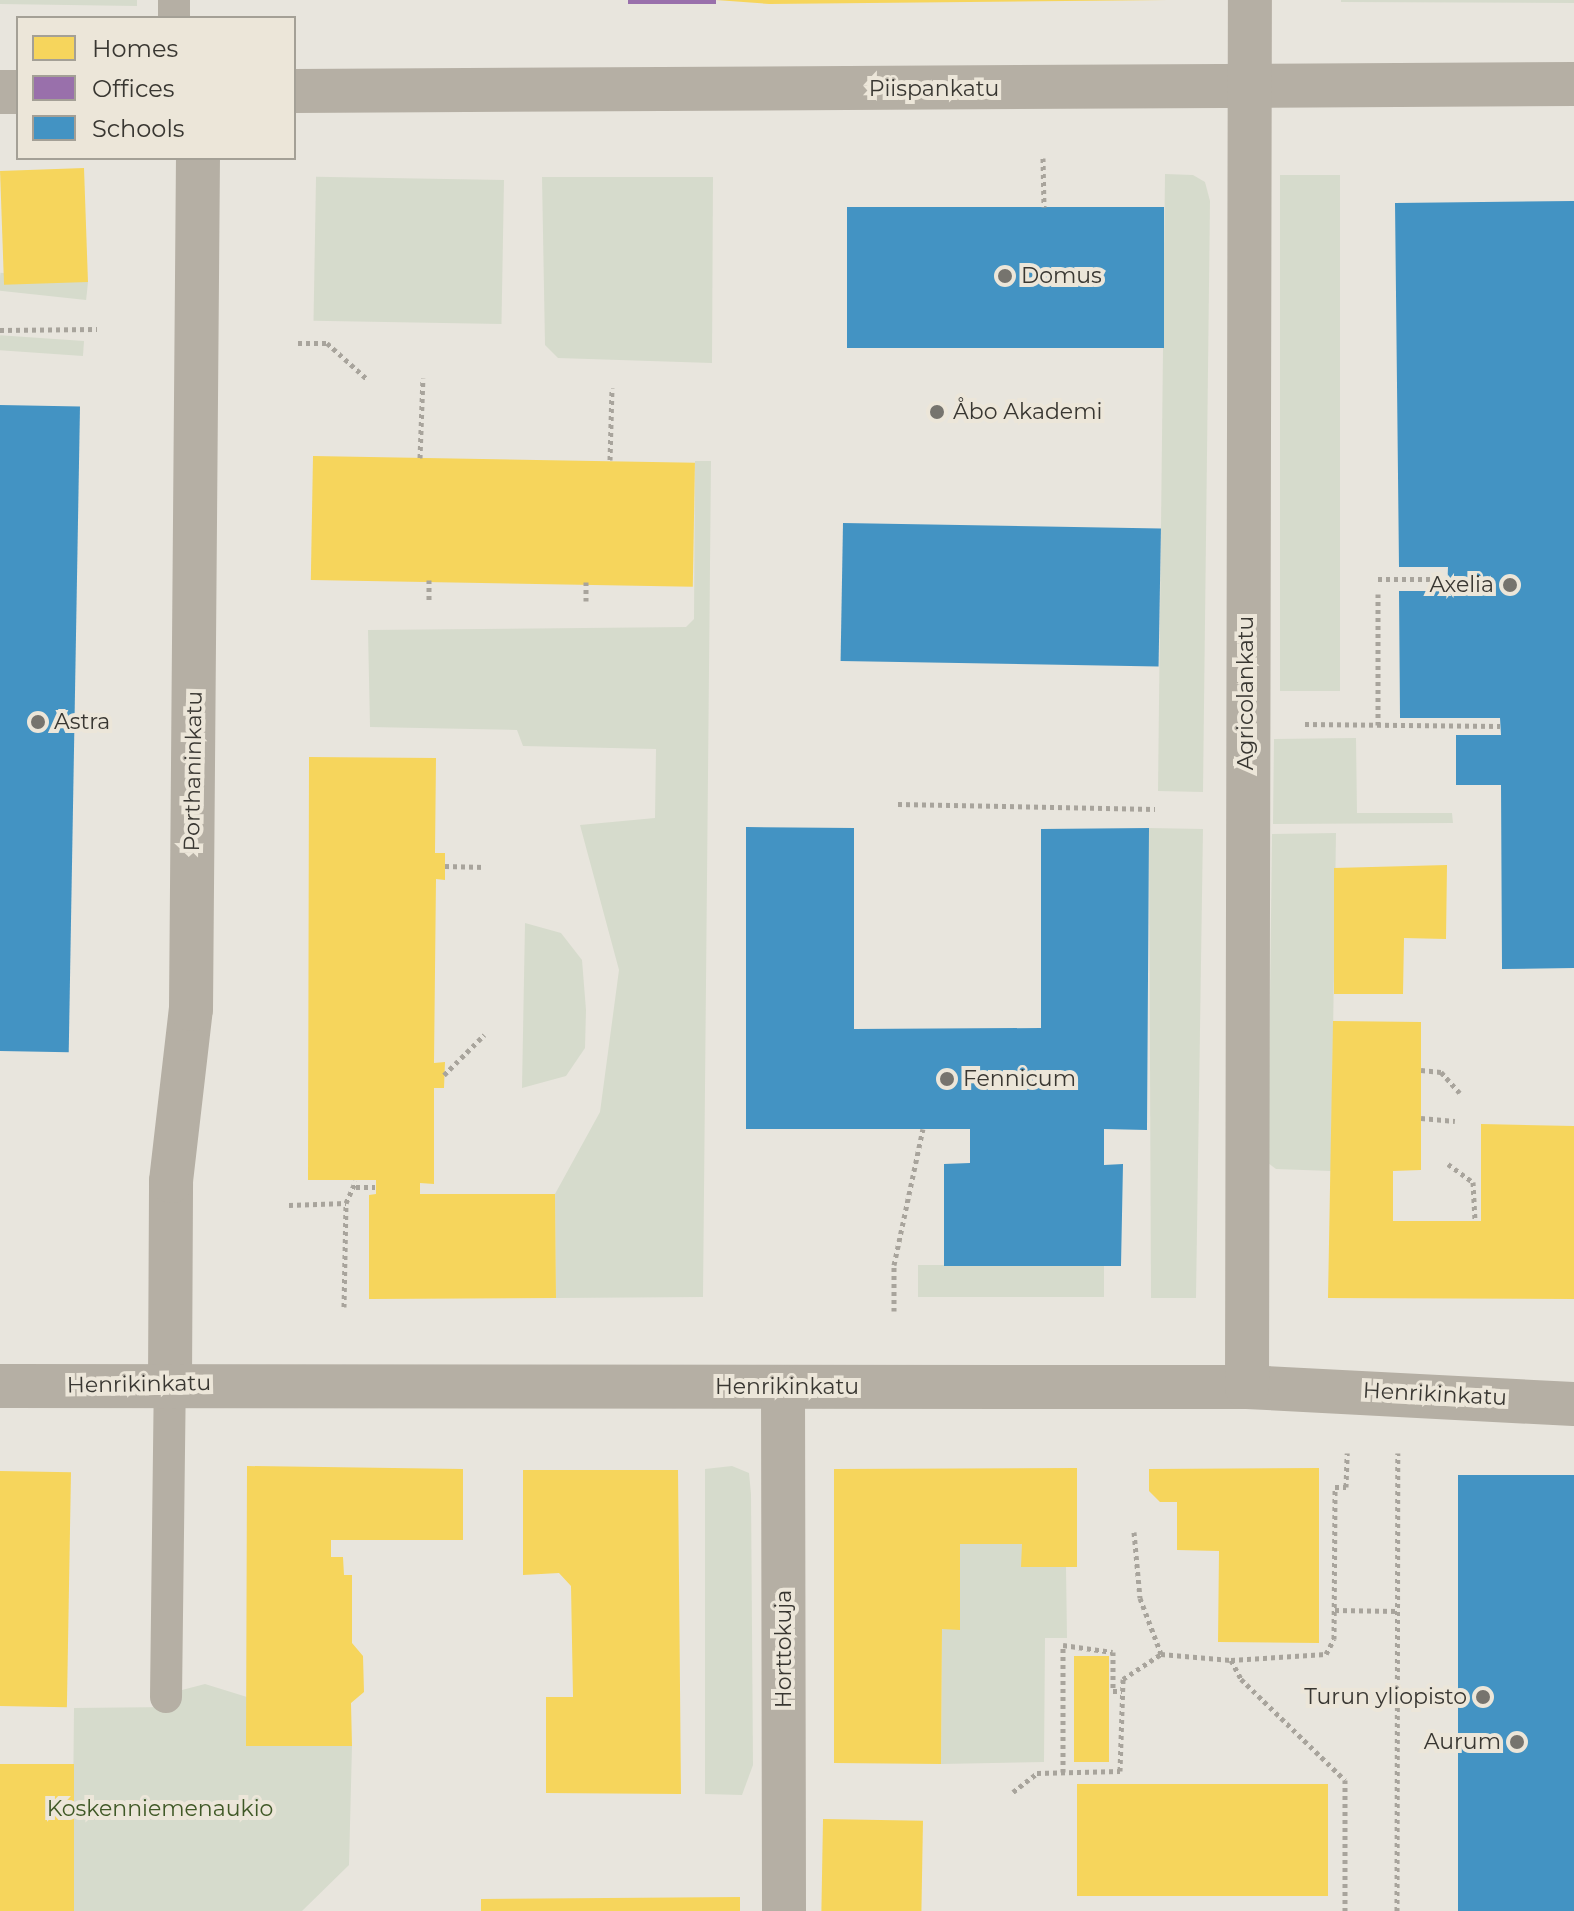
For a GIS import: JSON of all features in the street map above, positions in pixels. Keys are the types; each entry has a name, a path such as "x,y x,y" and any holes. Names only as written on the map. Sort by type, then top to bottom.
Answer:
{"street":[{"name":"Agricolankatu","path":"1247,1387 1245,88 1250,0"},
{"name":"Piispankatu","path":"296,91 1574,84"},
{"name":"Porthaninkatu","path":"170,1382 171,1181 191,1009 198,160"},
{"name":"Henrikinkatu","path":"0,1386 170,1382 1247,1387 1443,1392 1574,1404"},
{"name":"Horttokuja","path":"783,1387 784,1911"}],"lane":[{"path":"166,1697 170,1382"}],"path":[{"path":"1043,158 1044,207"},
{"path":"0,330 97,329"},
{"path":"298,343 327,343 367,379"},
{"path":"420,458 423,378"},
{"path":"610,460 612,388"},
{"path":"1378,579 1447,579"},
{"path":"429,580 429,600"},
{"path":"586,582 586,601"},
{"path":"1378,594 1378,725"},
{"path":"1327,725 1500,726"},
{"path":"898,804 1155,809"},
{"path":"445,866 485,867"},
{"path":"444,1075 484,1035"},
{"path":"1421,1070 1441,1072 1460,1093"},
{"path":"1421,1118 1455,1121"},
{"path":"894,1311 894,1265 923,1129"},
{"path":"1448,1164 1473,1182 1475,1221"},
{"path":"344,1307 346,1203 356,1184 375,1187"},
{"path":"289,1205 346,1203"},
{"path":"1013,1792 1037,1773 1120,1771 1122,1691 1131,1670 1161,1654 1231,1660 1326,1654 1335,1610 1335,1487 1346,1487 1347,1453"},
{"path":"1397,1911 1398,1453"},
{"path":"1134,1532 1140,1598 1161,1654"},
{"path":"1335,1610 1397,1611"},
{"path":"1063,1772 1063,1645 1113,1652 1113,1691 1122,1691"},
{"path":"1231,1660 1241,1679 1345,1780 1345,1911"}],"green space":[{"path":"0,0 137,0 137,6 0,4"},
{"path":"1574,0 1574,3 1341,2"},
{"path":"1165,174 1193,175 1205,182 1210,201 1203,792 1158,791"},
{"path":"1280,175 1340,175 1340,691 1280,691"},
{"path":"316,177 504,180 501,324 314,321"},
{"path":"542,177 713,177 712,363 558,358 545,345"},
{"path":"0,273 88,282 86,300 0,291"},
{"path":"0,335 84,341 83,356 0,350"},
{"path":"695,461 711,461 703,1297 556,1298 555,1194 600,1112 619,970 580,825 655,818 656,749 523,746 517,730 370,727 368,630 686,627 694,619"},
{"path":"1356,738 1357,813 1452,813 1453,823 1273,824 1274,739"},
{"path":"1149,828 1203,829 1196,1298 1151,1298"},
{"path":"1336,833 1331,1171 1276,1169 1268,1163 1272,834"},
{"path":"525,923 561,933 582,960 586,1010 585,1048 566,1076 522,1088"},
{"path":"918,1265 1104,1265 1104,1297 918,1297"},
{"path":"732,1466 749,1473 751,1494 753,1765 742,1795 705,1794 705,1469"},
{"path":"960,1544 1022,1544 1022,1567 1066,1567 1067,1638 1045,1638 1044,1762 941,1764 942,1629 960,1629"},
{"name":"Koskenniemenaukio","path":"205,1684 247,1697 247,1746 352,1746 349,1865 302,1911 72,1911 74,1708 169,1707 182,1690"}],"building: Homes":[{"path":"716,0 1167,0 769,4"},
{"path":"84,168 88,282 4,285 0,171"},
{"path":"313,456 695,463 693,587 311,580"},
{"path":"309,757 436,758 435,853 445,853 445,880 436,879 434,1063 445,1062 444,1088 434,1088 434,1184 420,1183 420,1194 555,1194 556,1298 369,1299 369,1195 376,1194 376,1180 308,1180"},
{"path":"1447,865 1446,939 1404,938 1403,994 1334,994 1334,868"},
{"path":"1333,1021 1421,1022 1421,1170 1393,1171 1393,1221 1481,1221 1481,1124 1574,1126 1574,1299 1328,1298"},
{"path":"247,1466 463,1469 463,1540 331,1540 331,1557 343,1557 344,1575 352,1575 352,1643 363,1656 364,1692 351,1703 352,1746 246,1746"},
{"path":"1077,1468 1077,1567 1021,1567 1022,1544 960,1544 960,1630 942,1629 941,1764 834,1763 834,1469"},
{"path":"1319,1468 1319,1643 1218,1642 1219,1551 1177,1550 1177,1502 1160,1502 1149,1491 1149,1469"},
{"path":"523,1470 678,1470 681,1794 546,1793 546,1697 573,1697 571,1586 559,1573 523,1575"},
{"path":"0,1471 71,1472 67,1707 0,1706"},
{"path":"1074,1656 1109,1656 1109,1762 1074,1762"},
{"path":"0,1764 74,1764 74,1911 0,1911"},
{"path":"1077,1784 1328,1784 1328,1896 1077,1896"},
{"path":"823,1819 923,1821 921,1911 821,1911"},
{"path":"740,1897 740,1911 481,1911 481,1899"}],"building: Offices":[{"path":"628,0 716,0 716,4 628,4"}],"building: Schools":[{"name":"Axelia","path":"1574,201 1574,968 1502,969 1501,785 1456,785 1456,735 1501,735 1500,718 1400,718 1399,591 1447,591 1448,567 1399,567 1395,203"},
{"name":"Domus","path":"847,207 1164,207 1164,348 847,348"},
{"name":"Astra","path":"0,405 80,406 69,1052 0,1051"},
{"path":"843,523 1161,529 1159,667 841,661"},
{"name":"Fennicum","path":"746,827 854,828 854,1029 1041,1028 1041,829 1149,828 1147,1130 1104,1129 1104,1165 1123,1164 1121,1266 944,1266 944,1164 970,1163 970,1129 746,1129"},
{"name":"Turun yliopisto","path":"1458,1475 1574,1475 1574,1911 1458,1911"}],"place":[{"name":"Domus","path":"1005,276"},
{"name":"Åbo Akademi","path":"937,412"},
{"name":"Axelia","path":"1510,585"},
{"name":"Astra","path":"38,722"},
{"name":"Fennicum","path":"947,1079"},
{"name":"Turun yliopisto","path":"1483,1697"},
{"name":"Aurum","path":"1517,1742"}]}
